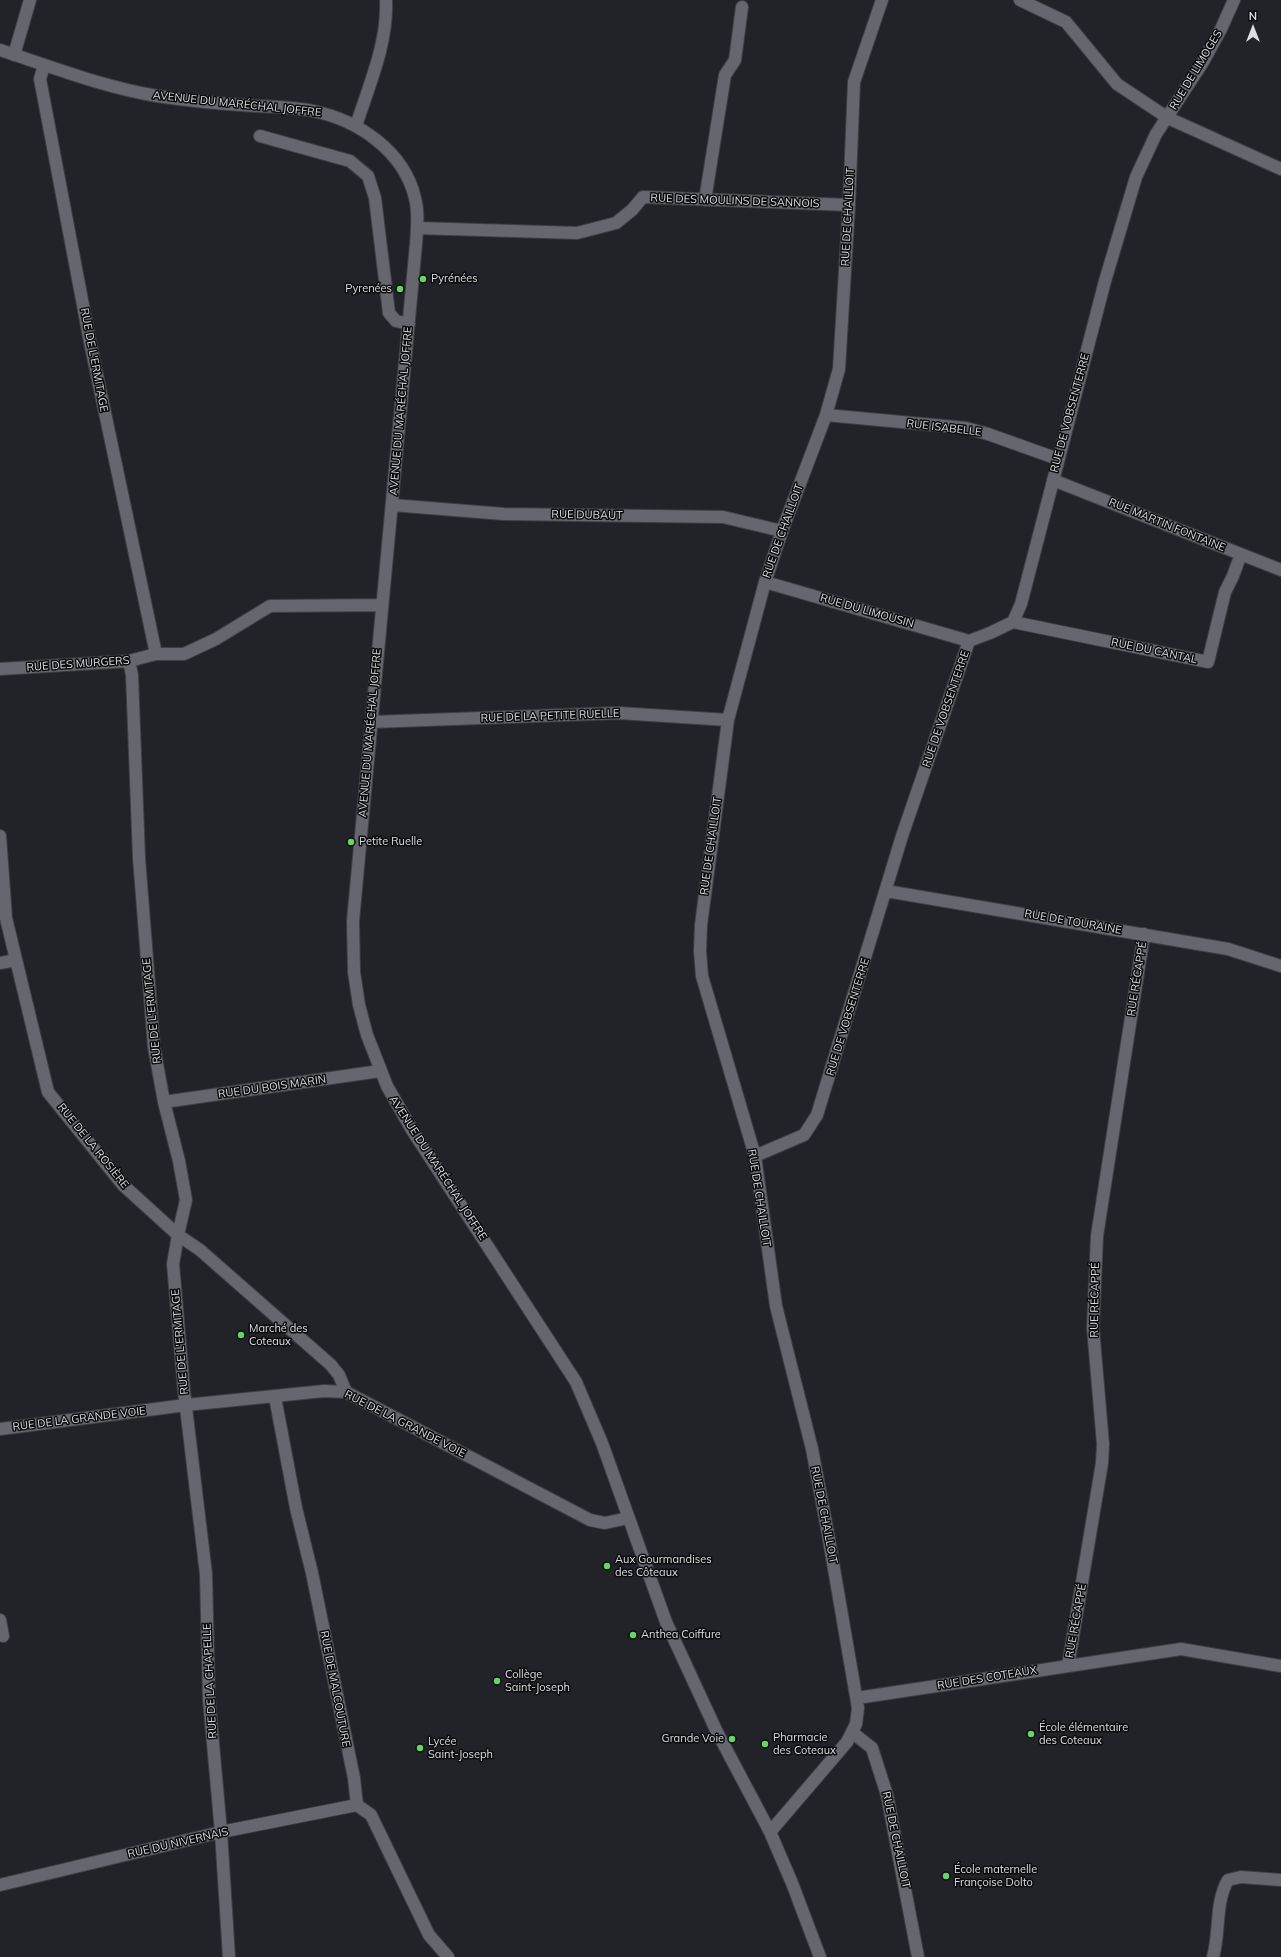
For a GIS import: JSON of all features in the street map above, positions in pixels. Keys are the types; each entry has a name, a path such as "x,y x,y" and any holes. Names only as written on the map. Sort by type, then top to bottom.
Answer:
{"street":[{"path":"14,55 30,0"},
{"path":"356,126 382,44 385,26 386,0"},
{"name":"RUE DE CHAILLOIT","path":"857,1698 812,1449 776,1306 755,1156 702,976 700,951 701,925 728,720 765,582 782,531 826,415 839,370 849,205 854,82 882,0"},
{"path":"1020,0 1066,22 1116,84 1168,118 1281,169"},
{"name":"RUE DE LIMOGES","path":"1168,118 1187,84 1203,62 1234,0"},
{"path":"705,200 725,75 735,60 742,7"},
{"name":"AVENUE DU MARÉCHAL JOFFRE","path":"0,50 108,85 145,94 210,103 311,110 356,126 385,147 406,175 415,198 417,228 353,921 352,948 359,1005 367,1035 380,1071 395,1102 576,1382 602,1443 655,1594 674,1641 716,1730 770,1832 792,1883 820,1957"},
{"name":"RUE DE L'ERMITAGE","path":"44,65 40,79 90,342 156,654"},
{"name":"RUE DE VOBSENTERRE","path":"755,1156 804,1135 817,1116 902,836 970,641 1013,622 1021,604 1105,280 1136,177 1156,134 1168,118"},
{"path":"260,136 350,161 368,176 374,198 389,313 396,321 409,324"},
{"name":"RUE DES MOULINS DE SANNOIS","path":"417,228 577,233 616,223 632,210 643,197 849,205"},
{"name":"RUE ISABELLE","path":"826,415 966,428 988,434 1058,459"},
{"name":"RUE MARTIN FONTAINE","path":"1053,480 1281,570"},
{"name":"RUE DUBAUT","path":"392,505 504,514 723,517 782,531"},
{"name":"RUE DU CANTAL","path":"1013,622 1208,662 1225,592 1241,554"},
{"name":"RUE DU LIMOUSIN","path":"765,582 970,641"},
{"name":"RUE DES MURGERS","path":"0,669 129,661 156,654 184,654 216,639 270,606 382,605"},
{"name":"RUE DE L'ERMITAGE","path":"129,661 132,675 140,874 154,1047 164,1102 180,1161 186,1200 173,1264 186,1405"},
{"name":"RUE DE LA PETITE RUELLE","path":"372,722 619,713 728,720"},
{"name":"RUE DE LA ROSIÈRE","path":"0,836 6,918 48,1092 123,1185 178,1235 200,1250 331,1365 340,1375 346,1392"},
{"name":"RUE DE TOURAINE","path":"886,891 1228,949 1281,966"},
{"name":"RUE RÉCAPPÉ","path":"1068,1666 1102,1463 1103,1444 1093,1328 1098,1236 1144,934"},
{"path":"0,963 16,960"},
{"name":"RUE DU BOIS MARIN","path":"164,1102 380,1071"},
{"name":"RUE DE LA GRANDE VOIE","path":"0,1429 186,1405 324,1391 346,1392 590,1520 605,1523 628,1518"},
{"name":"RUE DE MALCOUTURE","path":"276,1396 296,1508 312,1573 354,1778 357,1805"},
{"name":"RUE DE LA CHAPELLE","path":"186,1405 206,1574 209,1699 221,1832 229,1957"},
{"path":"0,1620 3,1636"},
{"name":"RUE DES COTEAUX","path":"857,1698 1180,1649 1281,1666"},
{"path":"770,1832 829,1764 853,1733 858,1715 857,1698"},
{"name":"RUE DE CHAILLOIT","path":"853,1733 872,1748 887,1795 918,1957"},
{"path":"357,1805 371,1815 429,1935 448,1957"},
{"name":"RUE DU NIVERNAIS","path":"0,1885 221,1832 357,1805"},
{"path":"1213,1957 1216,1945 1222,1890 1228,1880 1241,1878 1281,1880"}],"place":[{"name":"Pyrénées","path":"423,279"},
{"name":"Pyrenées","path":"400,289"},
{"name":"Petite Ruelle","path":"351,842"},
{"name":"Marché des Coteaux","path":"241,1335"},
{"name":"Aux Gourmandises des Côteaux","path":"607,1566"},
{"name":"Anthea Coiffure","path":"633,1635"},
{"name":"Collège Saint-Joseph","path":"497,1681"},
{"name":"École élémentaire des Coteaux","path":"1031,1734"},
{"name":"Grande Voie","path":"732,1739"},
{"name":"Pharmacie des Coteaux","path":"765,1744"},
{"name":"Lycée Saint-Joseph","path":"420,1748"},
{"name":"École maternelle Françoise Dolto","path":"946,1876"}]}
